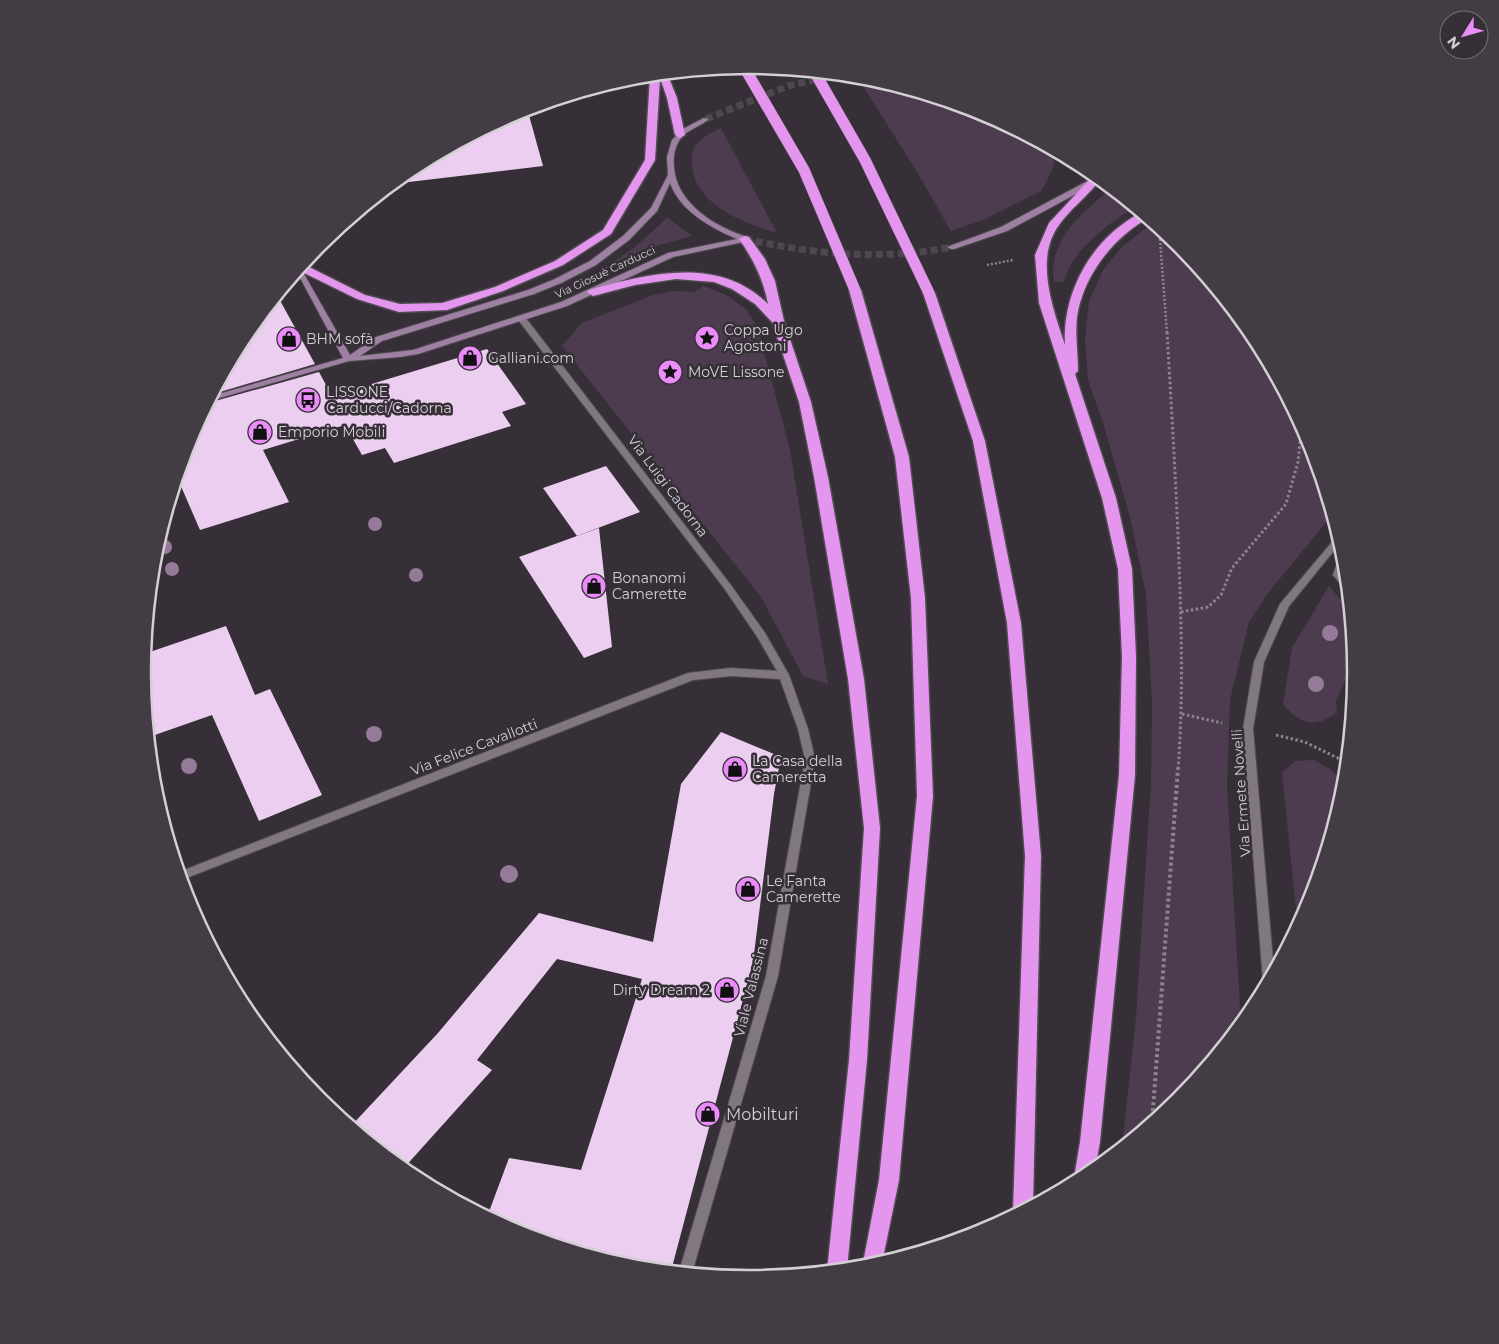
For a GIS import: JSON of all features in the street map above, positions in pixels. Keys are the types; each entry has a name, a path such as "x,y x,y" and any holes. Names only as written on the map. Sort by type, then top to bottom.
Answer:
{"highway":[{"path":"748,74 804,170 855,290 902,458 918,598 925,796 889,1180 873,1257"},
{"path":"818,78 865,160 929,293 978,441 1014,623 1033,856 1024,1203"},
{"path":"665,80 672,98 680,135"},
{"path":"306,271 361,298 399,308 443,307 499,288 559,263 607,232 650,160 655,82"},
{"path":"1086,1166 1128,775 1129,656 1125,569 1109,498 1045,303 1042,255 1054,225 1093,183"},
{"path":"1072,385 1071,316 1084,276 1109,241 1140,218"},
{"path":"745,239 760,259 769,281 778,321 805,402 821,477 856,679 872,828 858,1060 838,1263"},
{"path":"593,292 640,280 683,273 705,276 734,286 756,300 778,321"}],"street":[{"path":"680,135 706,119"},
{"name":"Via Giosuè Carducci","path":"348,359 379,339 516,297 558,281 593,263 626,238 654,209 671,175 670,156 673,144 680,135"},
{"path":"671,175 677,189 695,212 727,232 745,239"},
{"path":"951,247 1004,229 1092,182"},
{"name":"Via Giosuè Carducci","path":"219,397 348,359 416,352 522,319 593,292 671,254 745,239"},
{"path":"303,274 348,359"},
{"name":"Via Luigi Cadorna","path":"522,319 727,586 762,636 784,675"},
{"name":"Via Ermete Novelli","path":"1268,971 1248,729 1259,662 1285,604 1334,546"},
{"name":"Via Felice Cavallotti","path":"187,873 692,676 731,672 784,675"},
{"name":"Viale Valassina","path":"687,1267 772,976 810,759 803,729 784,675"}],"path":[{"path":"1153,1114 1182,714 1181,612 1172,406 1159,236"},
{"path":"1181,612 1208,608 1221,595 1232,568 1286,504 1298,462 1300,439"}],"shaded area":[{"path":"862,84 942,105 1014,135 1055,158 1053,169 1041,191 983,220 951,231 914,167"},
{"path":"721,128 777,233 751,224 724,211 712,202 696,181 692,167 695,147 703,138"},
{"path":"1107,192 1130,211 1119,217 1093,238 1073,261 1063,282 1054,282 1053,267 1056,253 1062,240 1079,217"},
{"path":"667,217 692,236 652,247 591,280 588,277 630,250"},
{"path":"1148,226 1173,249 1224,308 1268,373 1286,407 1316,480 1328,520 1268,593 1249,622 1230,700 1227,785 1240,1013 1224,1036 1173,1095 1123,1140 1136,1017 1151,783 1152,703 1146,594 1130,517 1103,423 1088,380 1085,339 1089,301 1103,270 1123,246"},
{"path":"704,286 728,296 747,310 758,329 790,450 828,684 803,676 761,597 562,346 582,323 653,295 675,291 694,292"},
{"path":"1329,586 1344,604 1348,672 1336,700 1337,712 1329,718 1314,723 1301,720 1283,704 1292,648"},
{"path":"1314,760 1338,777 1327,827 1316,864 1297,913 1282,773 1295,761"}],"building":[{"path":"529,116 543,166 406,182 450,154 485,135"},
{"path":"281,301 315,364 221,392 252,340"},
{"path":"487,349 526,404 502,412 511,426 394,463 385,448 362,455 345,425 263,450 289,502 200,530 181,486 197,443 216,401 319,372 332,396"},
{"path":"606,466 640,512 577,536 543,488"},
{"path":"599,528 612,647 584,658 519,557"},
{"path":"226,626 255,695 270,689 322,795 259,821 212,715 155,735 151,672 152,651"},
{"path":"721,732 781,757 774,794 753,962 673,1265 633,1259 557,1239 489,1211 509,1158 581,1170 642,979 557,959 477,1060 492,1070 408,1163 385,1147 355,1122 438,1033 539,913 653,942 681,784"}],"tunnel":[{"path":"706,119 788,86 821,78"},
{"path":"745,239 796,249 873,255 899,254 951,247"}],"place":[{"name":"Coppa Ugo Agostoni","path":"707,338"},
{"name":"BHM sofà","path":"289,339"},
{"name":"Galliani.com","path":"470,358"},
{"name":"MoVE Lissone","path":"670,372"},
{"name":"LISSONE Carducci/Cadorna","path":"308,400"},
{"name":"Emporio Mobili","path":"260,432"},
{"name":"Bonanomi Camerette","path":"594,586"},
{"name":"La Casa della Cameretta","path":"735,769"},
{"name":"Le Fanta Camerette","path":"748,889"},
{"name":"Dirty Dream 2","path":"727,990"},
{"name":"Mobilturi","path":"708,1114"}]}
